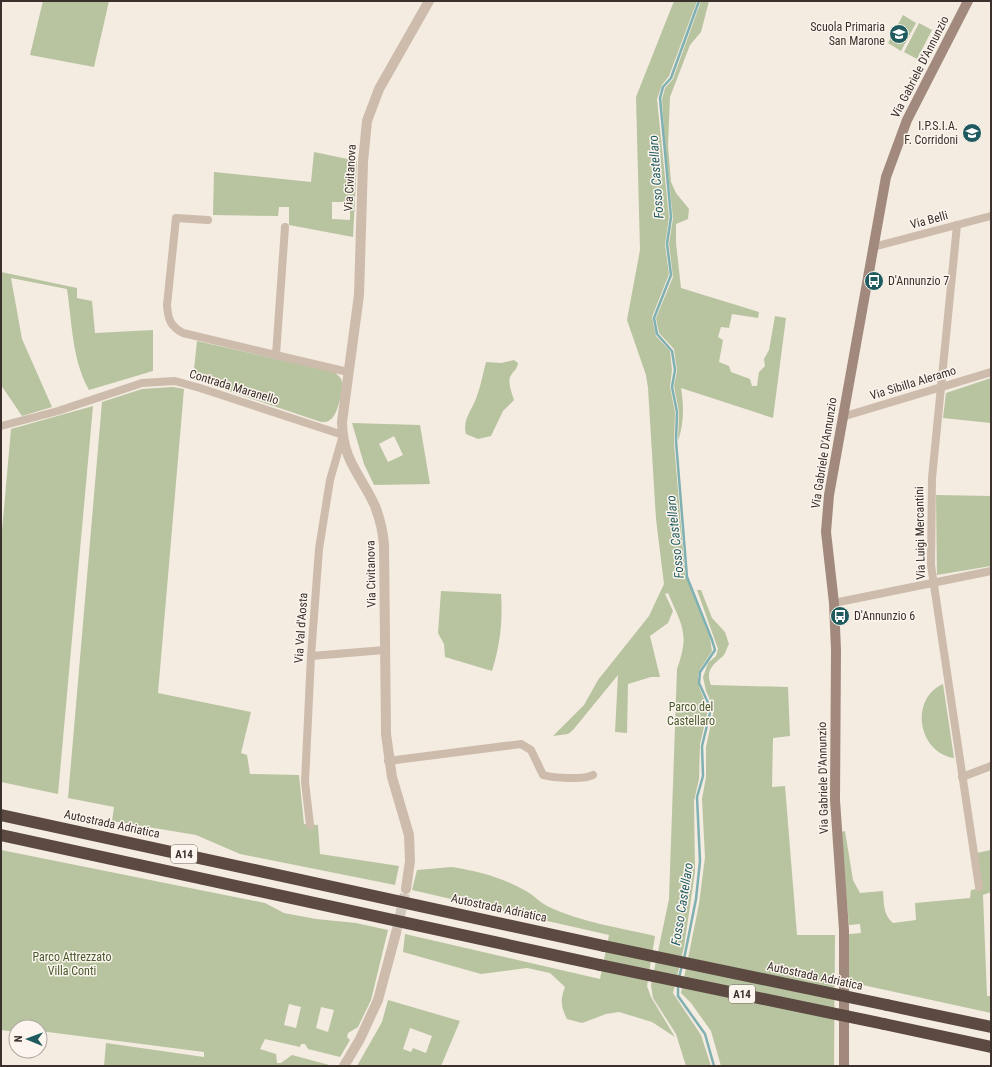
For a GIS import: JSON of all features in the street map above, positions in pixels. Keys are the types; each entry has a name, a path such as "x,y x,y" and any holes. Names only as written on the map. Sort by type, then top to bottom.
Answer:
{"highway":[{"name":"Autostrada Adriatica","path":"1,815 604,946 991,1027"},
{"name":"A14","path":"1,835 600,965 991,1047"}],"main road":[{"name":"Via Gabriele D'Annunzio","path":"844,1066 844,930 835,800 836,650 834,603 826,532 827,513 842,417 886,177 898,141 921,90 968,1"}],"street":[{"name":"Via Civitanova","path":"406,889 410,861 409,835 388,761 386,734 383,531 374,505 353,468 342,435 348,372 359,295 363,162 367,121 379,89 430,1"},
{"name":"Via Belli","path":"873,247 991,216"},
{"path":"208,220 176,218 167,305 168,318 174,328 183,333 348,372"},
{"name":"Via Luigi Mercantini","path":"957,225 931,498 931,565 979,887"},
{"path":"276,355 285,227"},
{"name":"Via Sibilla Aleramo","path":"842,417 991,372"},
{"name":"Contrada Maranello","path":"1,426 58,411 142,383 175,381 207,390 342,435"},
{"name":"Via Val d'Aosta","path":"310,825 305,782 311,656 319,548 323,512 342,435"},
{"path":"834,603 991,570"},
{"path":"311,656 385,650"},
{"path":"388,761 521,744 531,750 543,775 589,777 593,775"},
{"path":"962,777 991,766"},
{"path":"344,1066 363,1034 378,1000 396,933"}],"green space":[{"path":"43,1 109,1 94,67 30,55"},
{"name":"Parco del Castellaro","path":"674,1 697,1 669,76 662,85 657,99 669,217 665,245 669,274 652,317 656,336 670,351 672,370 670,387 675,412 674,443 685,574 710,638 712,651 700,669 698,676 699,687 706,704 707,714 700,744 699,779 694,801 695,872 684,947 673,993 701,1035 711,1066 686,1066 676,1034 653,998 651,985 669,899 677,669 681,657 684,638 683,630 668,593 665,594 673,611 668,623 650,636 660,677 651,677 628,684 627,733 615,732 618,675 573,730 568,734 553,736 584,705 598,680 649,616 664,584 656,519 648,388 646,375 627,320 640,250 636,97"},
{"path":"701,1 709,1 701,32 690,45 670,97 668,146 671,182 676,193 689,209 688,219 676,224 676,243 681,288 759,312 758,318 732,314 729,328 721,327 718,337 723,340 719,362 729,366 731,372 750,379 752,386 757,386 759,372 765,366 764,359 769,350 775,316 786,318 773,418 681,388 683,414 678,441 679,412 674,386 677,371 674,349 659,333 656,318 673,277 669,244 673,218 665,147 662,99 665,88 673,79"},
{"path":"903,15 916,23 901,51 888,43"},
{"path":"919,23 932,30 917,59 904,52"},
{"path":"314,152 357,161 353,237 289,225 289,207 279,207 278,216 213,215 214,172 311,182","holes":["332,202 350,202 350,220 332,219"]},
{"path":"1,272 77,288 77,298 92,301 95,333 153,330 153,371 89,390 83,378 76,354 67,289 11,278 22,339 52,407 22,416 1,385"},
{"path":"197,341 334,372 340,377 342,382 342,391 338,408 329,421 321,422 193,379"},
{"path":"514,360 518,363 516,369 510,377 510,388 514,400 503,411 491,436 478,439 466,434 465,424 477,396 486,362 501,363"},
{"path":"991,378 991,423 943,418 946,393"},
{"path":"173,387 184,389 158,693 251,712 241,753 247,755 250,774 299,775 304,824 318,825 320,854 399,866 395,885 240,854 196,835 112,821 114,807 68,798 102,402 142,389"},
{"path":"93,406 58,794 1,782 1,542 11,429"},
{"path":"352,423 420,425 430,484 374,485 364,464","holes":["394,436 403,455 388,462 379,444"]},
{"path":"936,495 991,496 991,566 937,575"},
{"path":"697,590 701,590 712,618 725,632 729,644 724,655 711,668 709,680 711,685 788,687 790,736 773,738 772,787 785,786 797,935 835,935 834,1066 721,1066 711,1031 691,1003 681,993 699,904 705,857 702,799 706,777 706,747 714,709 706,691 703,677 708,663 716,656 718,649"},
{"path":"441,591 501,594 502,614 500,633 492,671 445,657 444,644 438,633"},
{"path":"943,684 954,758 942,754 932,746 922,725 922,713 925,701 932,691"},
{"path":"845,831 853,880 860,893 883,891 886,913 893,923 916,920 915,903 970,898 971,890 981,888 976,853 991,850 991,892 983,895 987,996 991,996 991,1013 849,982 849,934 861,933 860,924 849,925 841,832"},
{"name":"Parco Attrezzato Villa Conti","path":"1,850 265,903 284,913 316,919 356,923 388,930 371,1000 358,1027 348,1033 347,1037 350,1040 340,1057 308,1049 305,1044 301,1044 300,1047 265,1039 260,1049 276,1054 277,1063 281,1063 292,1055 333,1066 104,1066 106,1043 204,1057 204,1052 48,1032 48,1019 8,1019 8,1031 1,1030","holes":["289,1004 301,1007 296,1028 284,1025","321,1007 334,1010 328,1032 316,1028"]},
{"path":"452,867 507,881 549,907 574,917 655,936 647,986 651,997 675,1037 652,1022 619,1012 606,1014 582,1023 567,1019 563,1011 562,1003 562,996 565,987 550,973 527,968 481,974 403,952 405,934 600,979 609,935 412,890 417,870"},
{"path":"388,1000 460,1021 441,1066 357,1066 382,1022","holes":["410,1028 432,1036 426,1053 413,1048 411,1052 403,1049"]}],"waterway":[{"name":"Fosso Castellaro","path":"684,959 696,899 700,861 697,797 703,776 702,746 710,713 709,705 699,683 700,672 715,650 687,577 676,441 677,412 672,387 675,370 672,351 657,334 654,318 671,275 667,244 671,217 660,98 663,87 671,78 699,1"},
{"name":"Fosso Castellaro","path":"679,978 682,965"},
{"name":"Fosso Castellaro","path":"678,985 678,996 705,1034 714,1066"}],"tunnel":[{"path":"396,933 406,889"}],"place":[{"name":"Scuola Primaria San Marone","path":"899,34"},
{"name":"I.P.S.I.A. F. Corridoni","path":"972,133"},
{"name":"D'Annunzio 7","path":"874,281"},
{"name":"D'Annunzio 6","path":"840,616"}]}
